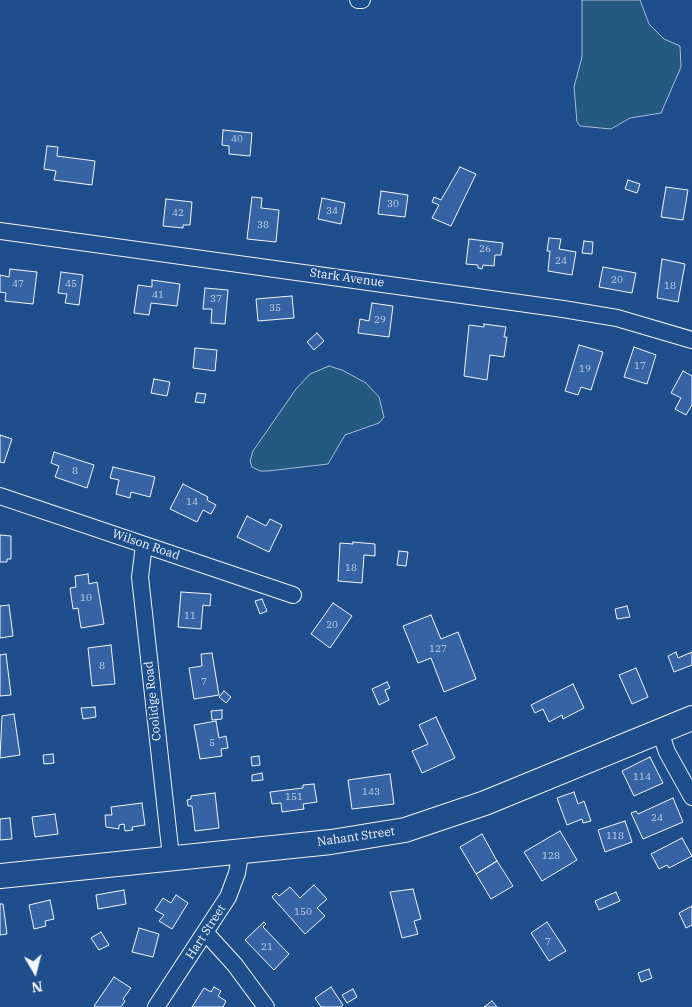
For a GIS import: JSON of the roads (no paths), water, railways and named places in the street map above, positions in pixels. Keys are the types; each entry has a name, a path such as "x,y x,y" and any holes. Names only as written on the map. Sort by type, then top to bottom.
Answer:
{"main road":[{"name":"Nahant Street","path":"0,876 356,839 426,825 486,803 692,718"}],"street":[{"name":"Stark Avenue","path":"0,231 536,304 617,318 692,340"},
{"name":"Wilson Road","path":"0,496 77,520 144,545 292,595"},
{"name":"Coolidge Road","path":"144,545 140,577 171,857"},
{"path":"660,732 668,752 692,797"},
{"name":"Hart Street","path":"156,1007 206,933 233,885 240,850"},
{"path":"206,933 235,965 266,1007"}]}
